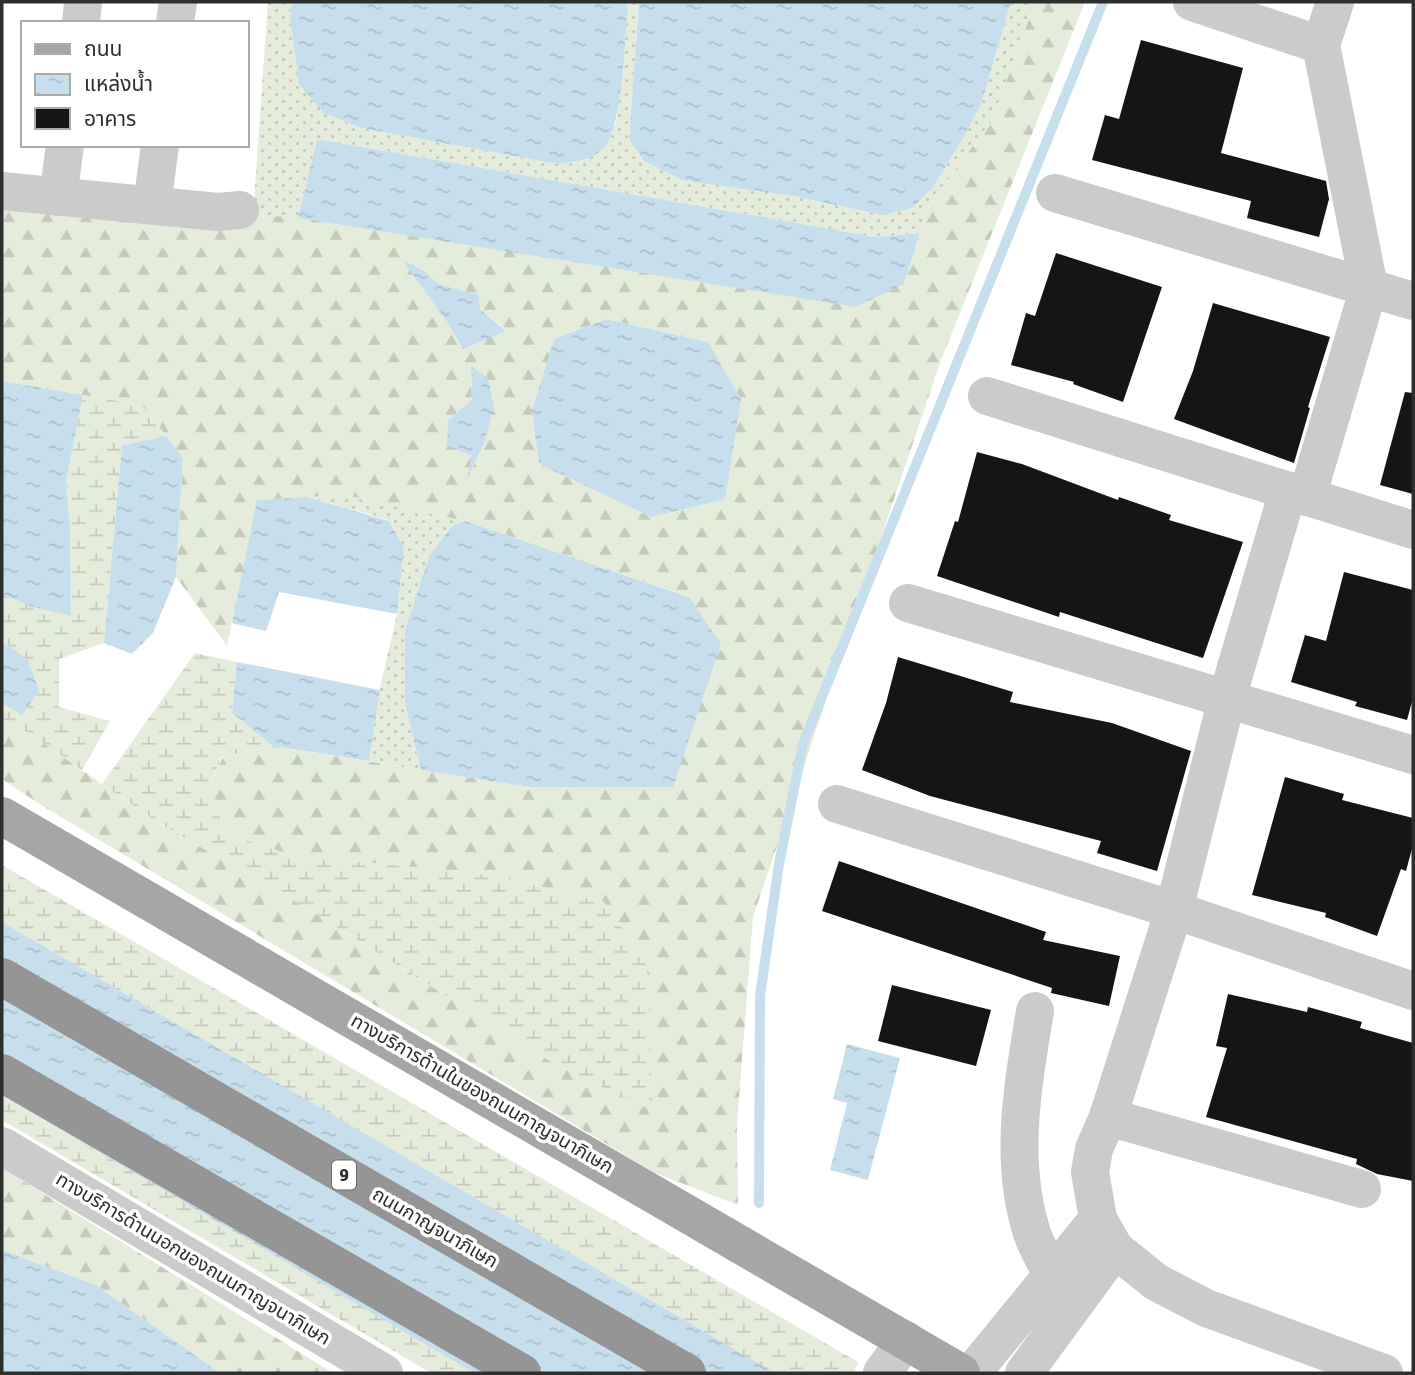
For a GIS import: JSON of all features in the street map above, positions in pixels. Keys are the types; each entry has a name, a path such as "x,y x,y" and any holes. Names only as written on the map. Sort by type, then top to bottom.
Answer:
{"highway":[{"name":"ถนนกาญจนาภิเษก","path":"2,976 687,1373"},
{"path":"2,1073 522,1373"}],"main road":[{"name":"ทางบริการด้านในของถนนกาญจนาภิเษก","path":"2,816 961,1373"}],"street":[{"path":"80,21 83,2"},
{"path":"175,21 178,2"},
{"path":"1192,2 1321,45"},
{"path":"1335,2 1321,45 1369,286 1227,698 1174,910 1108,1117 1094,1149 1090,1172 1106,1234 1156,1282 1206,1307 1384,1373"},
{"path":"58,197 65,147"},
{"path":"152,205 160,147"},
{"path":"2,191 218,212 240,210"},
{"path":"1055,193 1413,301"},
{"path":"987,396 1413,530"},
{"path":"908,603 1413,755"},
{"path":"837,804 1174,910 1413,990"},
{"path":"1035,1011 1018,1137 1025,1200 1033,1236 1052,1275"},
{"path":"1108,1117 1362,1189"},
{"name":"ทางบริการด้านนอกของถนนกาญจนาภิเษก","path":"2,1146 384,1373"},
{"path":"972,1373 1052,1275 1106,1234"},
{"path":"1024,1373 1106,1234"},
{"path":"882,1373 906,1340"}],"green space":[{"path":"268,2 292,2 290,17 324,113 361,128 557,164 616,124 628,2 639,2 629,138 794,196 882,215 933,187 981,105 1011,2 1035,2 993,119 929,205 920,233 876,237 317,139 298,218 253,215"},
{"path":"1035,2 1085,2 941,360 753,917 737,1124 738,1205 655,1173 41,805 2,779 2,720 27,732 157,822 300,904 558,1066 652,1110 604,902 492,875 292,855 228,835 207,791 223,757 273,746 529,787 690,597 465,521 344,495 258,500 227,646 176,577 183,458 142,405 2,381 2,195 313,219 904,284 929,205 993,119","holes":["424,271 439,284 479,295 480,309 506,330 463,348","606,319 708,342 725,498 651,517 539,464 554,339","471,367 484,443 468,478 472,456 448,420 472,400"]},
{"path":"83,395 142,405 166,436 122,445 104,643 59,659 59,707 110,721 82,770 27,732 2,720 2,703 22,714 8,645 2,645 2,594 29,606 71,615 70,525 66,482"},
{"path":"344,495 465,521 452,525 405,705 421,770 369,761 378,696 397,614 404,547 389,520 307,497"},
{"path":"195,653 237,662 232,713 273,746 222,757 207,791 228,835 292,855 492,875 604,902 647,965 653,1111 558,1066 300,904 157,822 102,784"},
{"path":"2,865 858,1362 854,1373 431,1373 2,1120"},
{"path":"2,1168 333,1373 220,1373 96,1285 2,1250"}],"water":[{"path":"292,2 628,2 620,98 612,134 606,145 596,154 557,164 361,128 324,113 299,84 290,17"},
{"path":"639,2 1011,2 981,105 959,145 933,187 912,208 882,215 794,196 682,180 643,160 629,138"},
{"path":"317,139 876,237 920,233 904,284 856,307 298,218"},
{"path":"403,261 424,271 439,284 479,295 480,309 506,331 463,349 448,323"},
{"path":"606,319 708,342 741,399 725,499 651,517 539,464 532,411 554,339"},
{"path":"471,366 488,378 494,408 484,443 466,482 472,456 447,445 448,420 472,400"},
{"path":"2,381 83,395 66,482 70,525 71,616 29,606 2,594"},
{"path":"166,436 183,458 176,577 153,633 132,654 104,643 122,445"},
{"path":"307,497 389,521 404,547 397,614 279,592 266,631 232,623 257,500"},
{"path":"465,521 689,597 721,644 673,787 529,787 421,770 405,705 405,630 430,555 453,525"},
{"path":"2,645 7,645 28,660 39,691 22,715 2,703"},
{"path":"237,662 380,690 369,761 273,746 232,713"},
{"path":"2,922 775,1373 474,1373 2,1095"},
{"path":"847,1044 900,1058 868,1180 830,1170 847,1103 833,1099"},
{"path":"2,1250 96,1285 220,1373 2,1373"}],"building":[{"path":"1141,40 1243,68 1221,153 1326,181 1329,199 1319,237 1247,218 1251,201 1092,160 1105,115 1119,119"},
{"path":"1056,253 1162,287 1123,402 1073,384 1074,382 1011,365 1026,313 1035,316"},
{"path":"1213,303 1330,337 1294,463 1174,419 1193,371"},
{"path":"1405,392 1413,393 1413,494 1380,485"},
{"path":"977,452 1022,464 1118,500 1119,497 1171,515 1169,520 1243,542 1203,658 1060,612 1059,617 937,576 955,521 958,522"},
{"path":"1344,572 1413,590 1413,698 1407,720 1355,706 1357,702 1291,682 1305,635 1326,641"},
{"path":"898,657 1013,692 1010,702 1112,723 1191,751 1157,871 1097,853 1101,841 930,796 862,770 886,703"},
{"path":"1285,777 1344,794 1342,800 1413,818 1413,845 1406,871 1401,869 1377,936 1325,917 1326,913 1252,895"},
{"path":"839,861 1046,932 1043,940 1120,956 1109,1006 1051,993 1052,988 822,911"},
{"path":"892,985 991,1010 976,1066 878,1041"},
{"path":"1228,994 1307,1012 1308,1007 1362,1022 1360,1028 1413,1043 1413,1181 1377,1174 1356,1164 1357,1159 1206,1117 1227,1048 1216,1046"}],"waterway":[{"path":"759,1203 760,996 779,864 803,744 1103,2"}]}
